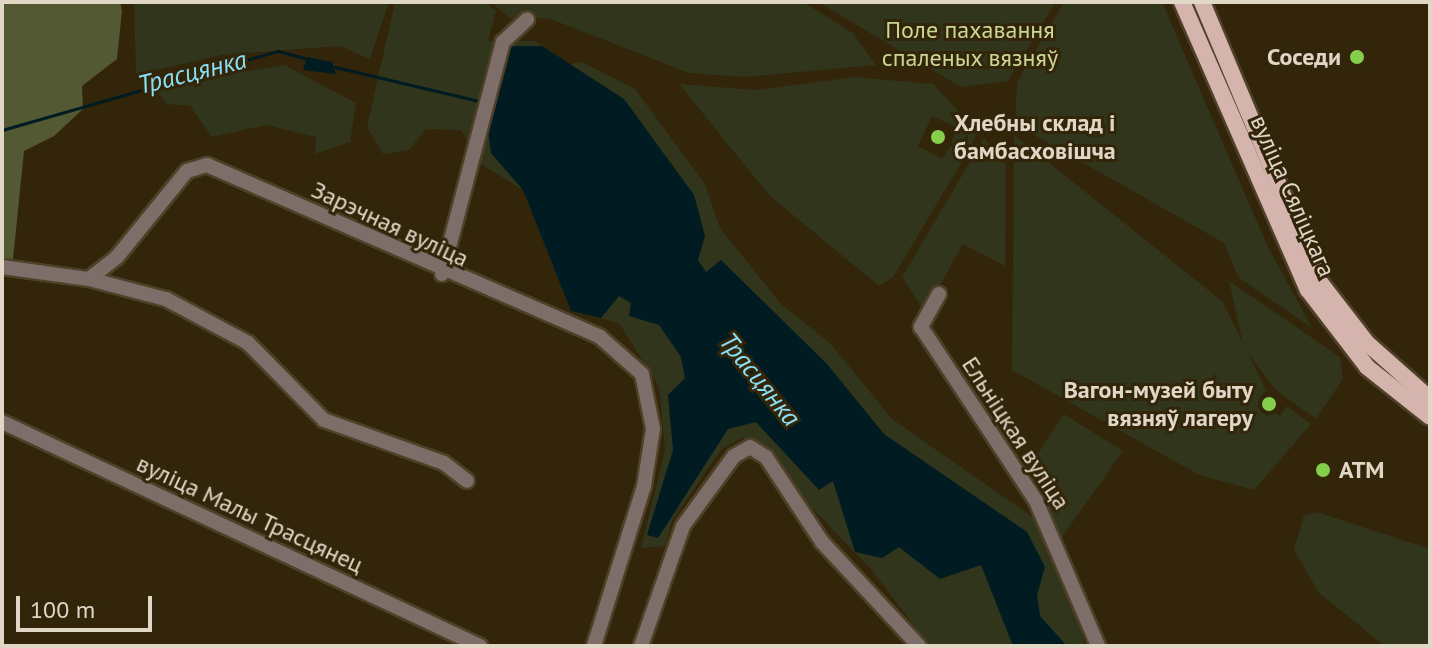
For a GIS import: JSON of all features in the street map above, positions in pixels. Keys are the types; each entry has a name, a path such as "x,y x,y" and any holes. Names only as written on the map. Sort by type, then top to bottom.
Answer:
{"main road":[{"name":"вуліца Сяліцкага","path":"1182,2 1308,290 1367,367 1430,417"},
{"name":"вуліца Сяліцкага","path":"1202,2 1319,281 1367,343 1430,399"}],"street":[{"path":"442,274 503,42 527,20"},
{"name":"Зарэчная вуліца","path":"89,279 196,164 442,274 600,337 635,366 651,397 653,429 633,524 594,646"},
{"path":"2,267 89,279 166,299 248,343 324,420 444,463 467,481"},
{"name":"Ельніцкая вуліца","path":"939,294 921,327 1036,501 1098,646"},
{"name":"вуліца Малы Трасцянец","path":"2,422 480,646"},
{"path":"641,646 683,526 734,456 757,449 822,542 919,646"}],"green space":[{"path":"2,2 120,2 122,11 117,59 82,86 83,109 54,136 24,151 13,259 2,261"},
{"path":"134,2 389,2 370,59 340,46 222,55 136,75"},
{"path":"395,2 485,2 496,11 488,41 535,41 568,64 582,62 635,89 705,184 720,228 782,305 830,343 892,419 1038,521 1070,580 1085,646 930,646 870,568 743,437 722,449 672,521 665,546 641,548 665,450 659,387 619,323 571,311 523,190 481,164 461,130 426,129 409,150 383,154 367,127"},
{"path":"491,2 803,2 853,33 876,65 745,77 689,73 548,18 511,19"},
{"name":"Поле пахавання спаленых вязняў","path":"818,2 1056,2 1008,81 961,87"},
{"path":"1064,2 1162,2 1267,245 1312,328 1238,277 1224,243 1015,124 1017,82"},
{"path":"284,65 356,103 350,142 315,154 316,137 266,125 212,137 190,106 166,104 154,86"},
{"path":"854,77 933,84 978,132 968,150 951,142 958,128 932,116 918,146 942,159 950,146 966,155 893,277 879,286 769,195 679,84 757,90"},
{"path":"1014,135 1223,302 1266,390 1260,401 1280,416 1287,406 1311,424 1254,490 1199,475 1012,370"},
{"path":"984,138 1006,165 1005,266 963,244 925,312 902,277"},
{"path":"1229,281 1340,357 1343,379 1316,419 1275,389 1244,348"},
{"path":"1064,414 1123,451 1062,537 1026,472"},
{"path":"1317,512 1430,549 1430,646 1385,646 1319,593 1294,550 1304,515"}],"water":[{"path":"510,46 542,46 624,99 694,195 705,236 698,260 706,272 721,260 827,364 884,434 1027,532 1045,567 1037,595 1040,616 1067,646 1013,646 981,565 940,579 899,547 882,558 855,552 833,481 819,490 756,422 728,429 658,538 647,535 673,450 668,395 685,378 681,357 659,325 629,316 631,303 619,296 601,318 571,311 523,190 491,153 486,115"},
{"path":"307,57 332,62 336,74 303,70"}],"waterway":[{"name":"Трасцянка","path":"2,130 278,51 308,59"},
{"name":"Трасцянка","path":"335,67 479,101"}],"place":[{"name":"Соседи","path":"1357,57"},
{"name":"Хлебны склад і бамбасховішча","path":"938,137"},
{"name":"Вагон-музей быту вязняў лагеру","path":"1269,404"},
{"name":"АТМ","path":"1323,470"}]}
